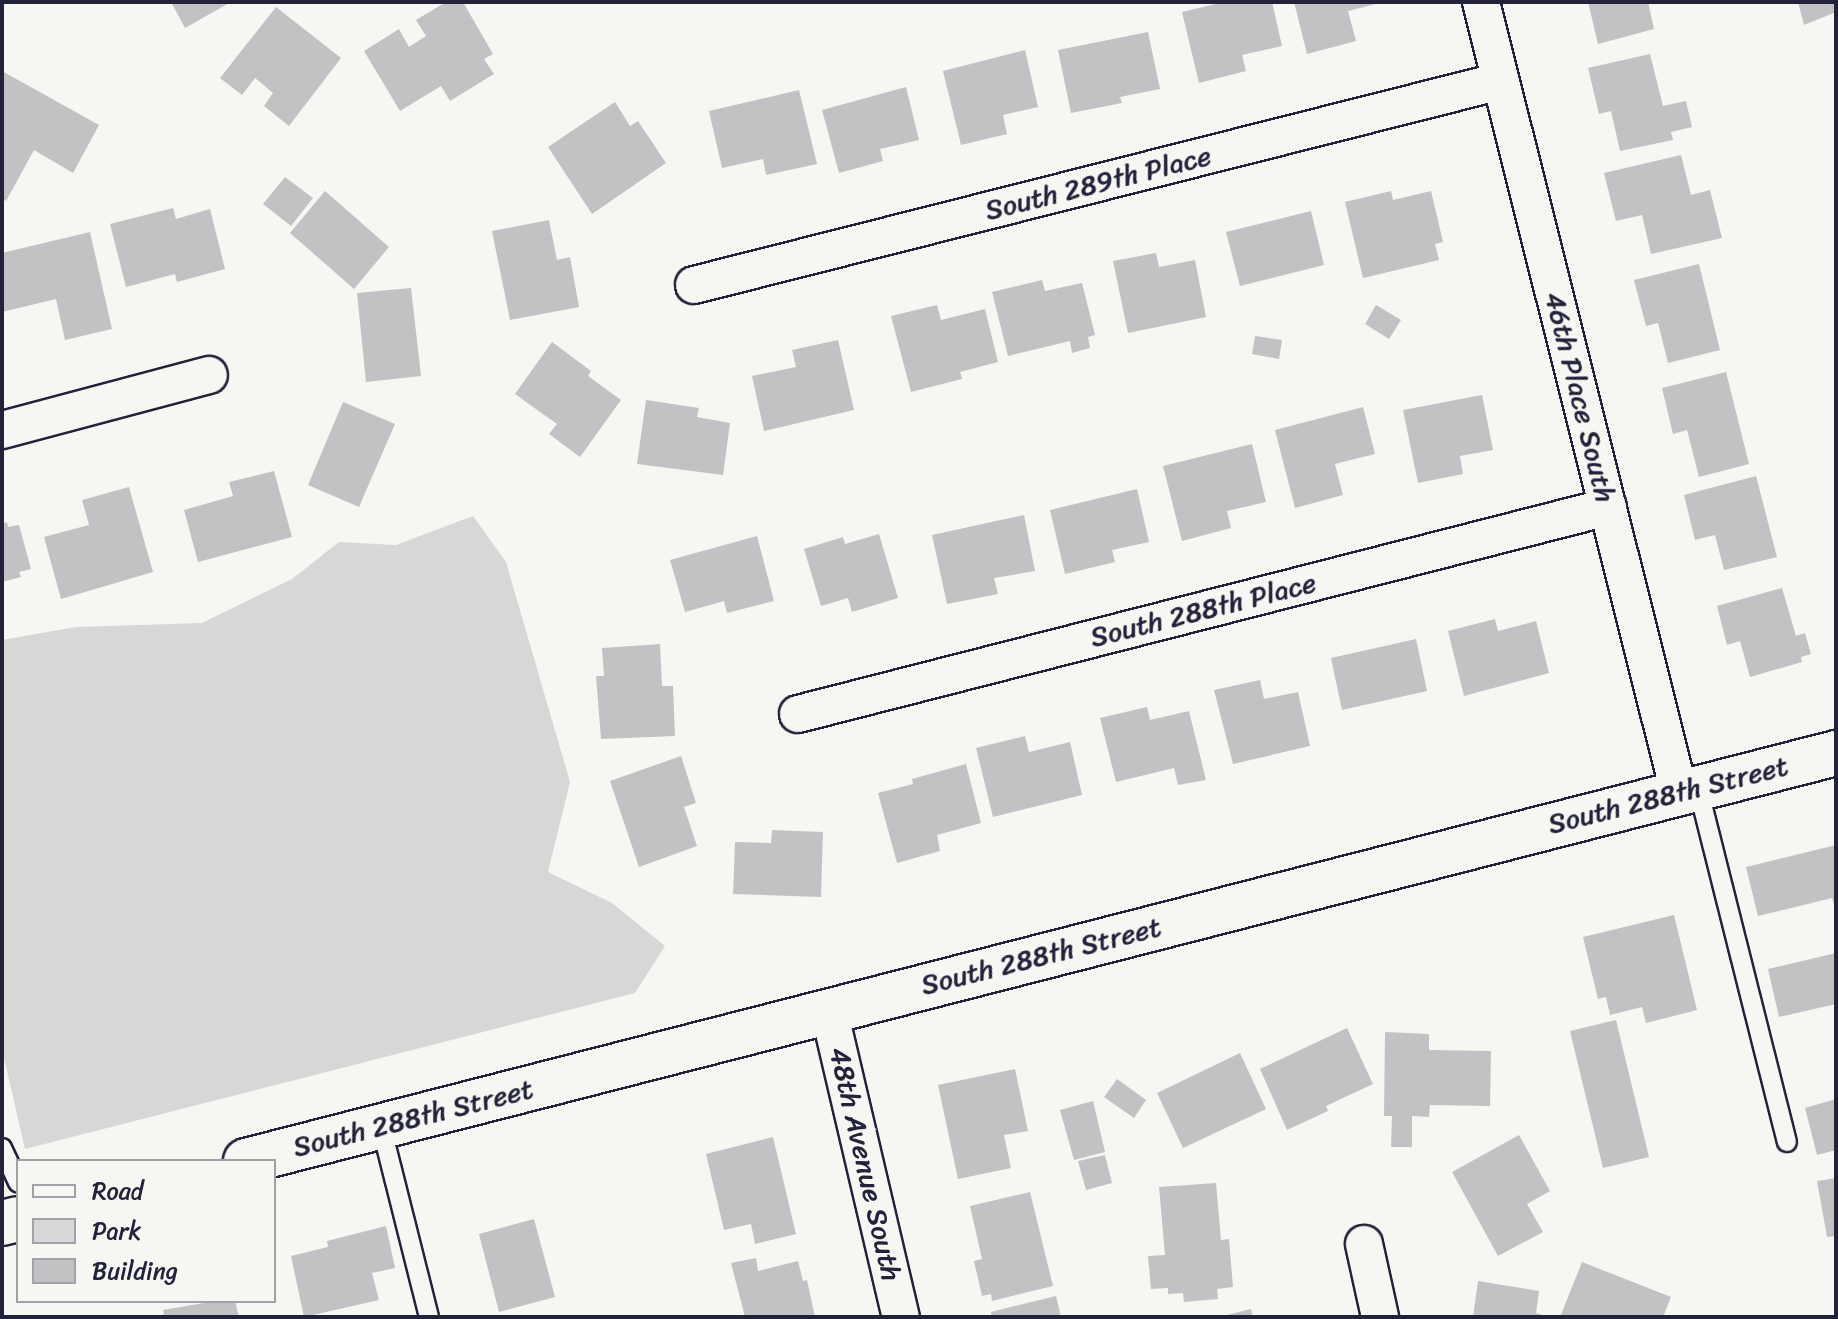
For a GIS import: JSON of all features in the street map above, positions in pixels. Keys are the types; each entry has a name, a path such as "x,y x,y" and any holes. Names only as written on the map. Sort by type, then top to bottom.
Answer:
{"main road":[{"name":"South 288th Street","path":"254,1159 1836,753"}],"street":[{"name":"46th Place South","path":"1481,2 1608,507 1688,790"},
{"name":"South 289th Place","path":"694,285 1501,81"},
{"path":"2,430 209,375"},
{"name":"South 288th Place","path":"798,714 1608,507"},
{"name":"48th Avenue South","path":"829,1011 901,1317"},
{"path":"1364,1244 1380,1317"}],"lane":[{"path":"1688,790 1787,1142"},
{"path":"381,1126 429,1317"},
{"path":"2,1148 16,1179"}],"green space":[{"path":"473,516 506,562 570,782 548,872 612,903 665,946 635,993 25,1149 2,1049 2,640 76,627 202,623 292,579 339,542 396,545"}],"building":[{"path":"171,2 231,2 185,28"},
{"path":"446,2 463,2 493,54 484,59 494,74 450,101 441,86 400,111 364,51 399,29 409,47 426,36 416,20"},
{"path":"1224,2 1272,2 1282,46 1242,55 1246,71 1199,83 1182,12"},
{"path":"1294,2 1380,3 1348,11 1356,41 1307,54"},
{"path":"1588,2 1648,2 1654,29 1598,44"},
{"path":"1798,2 1836,2 1836,12 1804,25"},
{"path":"276,7 341,58 289,126 264,106 273,93 255,78 242,95 220,78"},
{"path":"1148,32 1160,89 1120,97 1122,103 1071,113 1058,50"},
{"path":"1025,50 1038,107 1003,115 1007,134 961,145 943,71"},
{"path":"1650,54 1663,106 1686,101 1692,127 1671,132 1673,140 1620,151 1611,111 1599,114 1588,68"},
{"path":"2,71 99,125 73,173 34,150 6,201 2,199"},
{"path":"906,87 919,140 880,149 883,161 839,173 822,110"},
{"path":"799,90 817,164 766,175 763,159 722,168 709,111"},
{"path":"615,102 630,126 638,121 666,163 592,214 548,147"},
{"path":"1681,155 1691,195 1710,190 1722,238 1651,254 1642,215 1616,221 1604,173"},
{"path":"285,177 313,198 291,226 263,204"},
{"path":"325,191 389,247 354,289 290,233"},
{"path":"1391,191 1393,200 1431,191 1443,242 1435,244 1439,260 1363,278 1345,202"},
{"path":"173,208 176,219 210,209 225,269 177,282 175,274 126,287 110,224"},
{"path":"1311,211 1324,265 1240,286 1226,232"},
{"path":"549,220 557,260 570,257 579,307 510,320 492,231"},
{"path":"90,232 112,329 65,340 56,299 2,312 2,253"},
{"path":"1156,253 1159,267 1195,260 1206,317 1128,333 1113,261"},
{"path":"1699,264 1720,350 1668,363 1658,323 1646,326 1634,280"},
{"path":"1042,280 1045,291 1082,283 1095,335 1088,337 1090,348 1072,353 1070,341 1008,356 992,292"},
{"path":"411,288 421,376 366,382 357,293"},
{"path":"937,305 941,320 985,309 998,362 960,372 962,379 911,392 891,316"},
{"path":"1376,305 1401,320 1389,339 1365,324"},
{"path":"1255,336 1282,340 1279,359 1252,354"},
{"path":"838,340 854,410 764,431 752,376 796,367 792,350"},
{"path":"552,342 591,371 588,376 621,400 580,457 549,434 557,424 515,394"},
{"path":"1726,372 1749,464 1699,477 1687,430 1673,434 1662,388"},
{"path":"1482,395 1493,450 1460,456 1463,474 1418,483 1403,410"},
{"path":"646,400 699,408 697,417 730,423 723,475 637,464"},
{"path":"343,402 395,424 359,507 308,485"},
{"path":"1363,407 1375,454 1335,464 1343,495 1295,508 1275,430"},
{"path":"1252,444 1266,502 1227,511 1231,528 1182,541 1163,466"},
{"path":"274,471 292,537 198,562 184,510 233,496 229,482"},
{"path":"1756,476 1777,557 1724,570 1715,535 1695,540 1684,495"},
{"path":"129,487 153,572 61,599 44,537 89,525 82,500"},
{"path":"1137,489 1149,542 1112,550 1115,562 1065,574 1050,510"},
{"path":"1024,515 1035,571 994,578 998,594 947,604 932,535"},
{"path":"7,522 8,527 19,525 31,569 19,572 21,577 2,582 2,524"},
{"path":"879,534 898,598 852,612 848,598 821,606 804,549 843,537 845,544"},
{"path":"757,536 774,601 727,613 724,601 685,612 670,560"},
{"path":"1782,588 1796,636 1805,633 1811,654 1801,657 1802,662 1750,677 1740,641 1727,645 1717,606"},
{"path":"1495,619 1498,631 1536,621 1549,673 1464,696 1448,631"},
{"path":"1416,639 1427,691 1342,710 1331,658"},
{"path":"660,644 662,686 673,686 675,736 601,739 596,676 604,676 602,648"},
{"path":"1260,680 1264,699 1298,692 1310,746 1233,764 1214,690"},
{"path":"1147,707 1150,720 1189,711 1206,780 1178,785 1174,768 1116,782 1100,718"},
{"path":"1025,736 1029,752 1070,742 1082,795 993,817 976,748"},
{"path":"681,756 696,803 684,807 697,846 639,867 610,781"},
{"path":"966,764 981,823 937,835 940,851 897,863 878,793 913,784 912,779"},
{"path":"772,830 823,832 821,897 733,894 735,842 771,843"},
{"path":"1836,845 1836,910 1832,898 1758,916 1746,867"},
{"path":"1674,915 1697,1010 1646,1023 1642,1007 1610,1015 1606,997 1598,999 1583,937"},
{"path":"1836,953 1836,1004 1779,1017 1768,969"},
{"path":"1616,1020 1649,1157 1603,1168 1570,1031"},
{"path":"1347,1028 1373,1084 1326,1106 1328,1111 1287,1130 1260,1069"},
{"path":"1385,1032 1429,1034 1429,1050 1491,1051 1490,1106 1430,1105 1429,1117 1412,1116 1412,1147 1391,1147 1392,1116 1384,1116"},
{"path":"1240,1053 1266,1109 1183,1148 1157,1093"},
{"path":"1015,1069 1028,1131 1004,1135 1011,1168 958,1179 938,1085"},
{"path":"1117,1079 1146,1100 1134,1118 1104,1097"},
{"path":"1836,1099 1836,1150 1817,1155 1805,1108"},
{"path":"1093,1101 1105,1152 1074,1160 1060,1110"},
{"path":"1519,1135 1550,1191 1527,1204 1543,1232 1498,1256 1452,1172"},
{"path":"773,1137 796,1234 755,1244 751,1224 724,1230 706,1154"},
{"path":"1105,1155 1112,1183 1086,1190 1078,1161"},
{"path":"1836,1178 1836,1236 1827,1237 1817,1181"},
{"path":"1216,1183 1221,1240 1229,1239 1233,1287 1217,1289 1218,1299 1184,1302 1183,1293 1168,1294 1168,1288 1151,1289 1148,1256 1165,1255 1159,1187"},
{"path":"1030,1192 1053,1286 992,1301 991,1294 982,1296 974,1261 982,1259 970,1206"},
{"path":"534,1219 555,1297 499,1312 479,1234"},
{"path":"386,1226 395,1268 372,1273 379,1300 304,1317 291,1256 328,1247 327,1241"},
{"path":"756,1258 758,1271 798,1261 803,1281 807,1280 815,1317 745,1317 731,1263"},
{"path":"1582,1262 1671,1297 1663,1317 1560,1317"},
{"path":"1478,1281 1539,1291 1536,1313 1550,1317 1473,1317"},
{"path":"1056,1296 1061,1317 992,1317 991,1312"},
{"path":"203,1303 236,1303 239,1317 155,1317 164,1314 163,1310"},
{"path":"1251,1309 1253,1317 1223,1316"}]}
